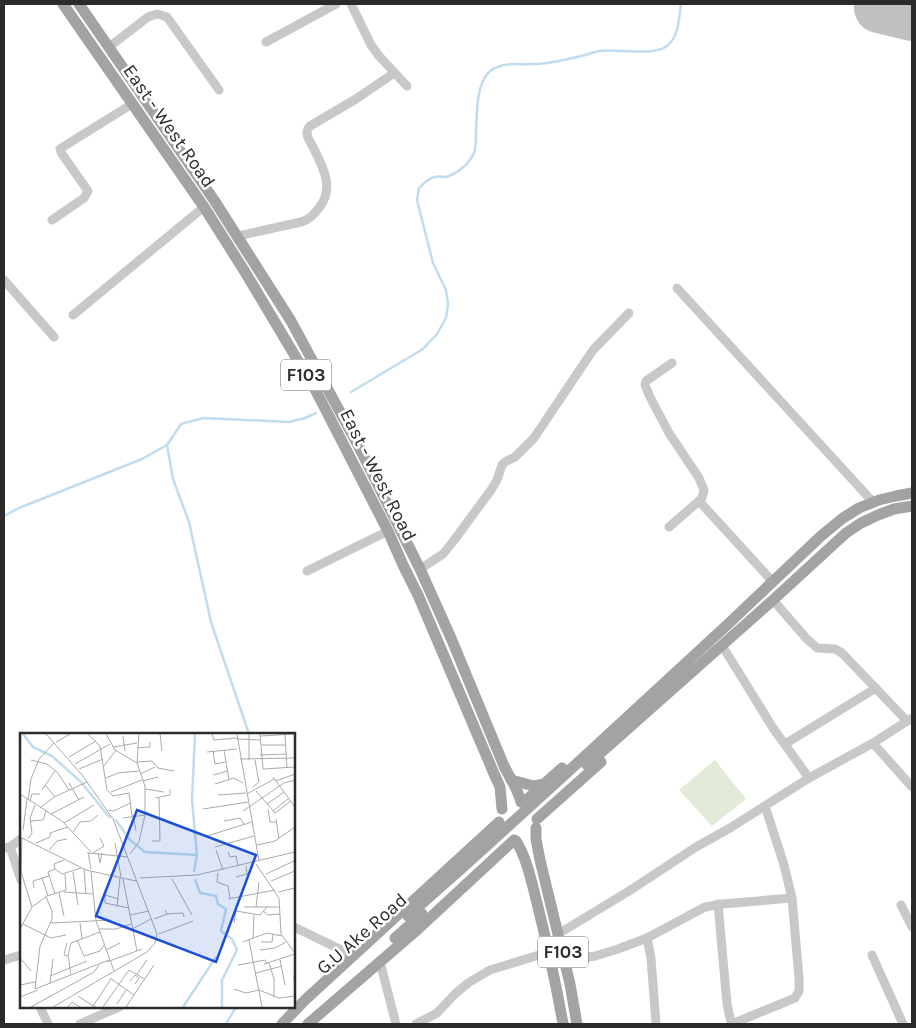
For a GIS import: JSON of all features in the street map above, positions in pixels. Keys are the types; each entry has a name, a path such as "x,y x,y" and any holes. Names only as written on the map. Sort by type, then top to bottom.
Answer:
{"main road":[{"name":"East - West Road","path":"63,4 204,207 316,391 388,531 418,595 496,776 500,787 502,809"},
{"name":"East - West Road","path":"79,4 209,192 291,321 356,441 420,569 522,802"},
{"path":"299,1024 729,630 772,582 821,536 859,508 873,502 912,494"},
{"path":"502,809 512,803 522,802 675,665 773,600 846,533 878,515 894,509 912,506"},
{"path":"308,1024 515,841 523,840 533,834 537,824 707,666 723,647 729,630"},
{"path":"511,780 534,786 544,784"},
{"name":"F103","path":"522,802 536,813 536,839 540,860 565,961 578,1024"},
{"name":"F103","path":"502,809 499,817 500,827 505,836 515,841 522,854 532,883 549,952 563,1024"},
{"path":"284,1024 305,1000 499,822"},
{"name":"G.U Ake Road","path":"284,1024 463,872"}],"street":[{"path":"266,42 336,4"},
{"path":"351,4 371,45 407,86"},
{"path":"109,47 148,17 157,14 166,17 219,90"},
{"path":"238,236 309,219 323,202 328,187 321,163 308,137 308,128 394,73"},
{"path":"52,220 84,198 88,191 60,149 132,104"},
{"path":"73,315 204,207"},
{"path":"4,280 54,338"},
{"path":"677,288 873,502"},
{"path":"420,569 442,554 455,539 491,490 502,465 515,457 534,438 594,350 629,313"},
{"path":"669,527 702,498 704,490 699,478 670,433 645,385 646,381 672,363"},
{"path":"699,501 772,582"},
{"path":"307,571 388,531"},
{"path":"558,934 809,778 873,743 910,720 842,652 835,649 817,648 773,600"},
{"path":"723,647 773,728 809,778"},
{"path":"785,744 876,688"},
{"path":"873,743 912,787"},
{"path":"718,904 726,1004 731,1022 734,1023 795,998 799,991 799,978 792,898 784,865 765,806"},
{"path":"20,840 7,847 20,878"},
{"path":"565,961 595,956 618,949 647,938 705,908 718,904 792,898"},
{"path":"901,905 912,927"},
{"path":"295,927 354,956"},
{"path":"647,938 651,958 656,1024"},
{"path":"416,1024 437,1013 468,983 490,970 549,952"},
{"path":"4,960 20,955"},
{"path":"872,955 903,1024"},
{"path":"380,962 396,1024"},
{"path":"40,1008 48,1024"},
{"path":"80,1024 117,1008"}],"green space":[{"path":"715,760 746,799 712,826 679,790"}],"waterway":[{"path":"351,392 423,349 437,334 446,318 448,304 446,290 433,263 417,200 419,188 432,178 446,177 454,174 466,165 472,157 476,146 478,97 480,88 488,73 504,65 551,63 606,50 644,52 661,49 667,46 674,37 678,26 681,4"},
{"path":"249,733 211,622 189,522 173,479 167,445 181,424 203,418 289,422 316,413"},
{"path":"4,516 19,508 142,459 167,445"},
{"path":"226,1024 235,1008"}],"runway":[{"path":"879,8 912,16"}]}
